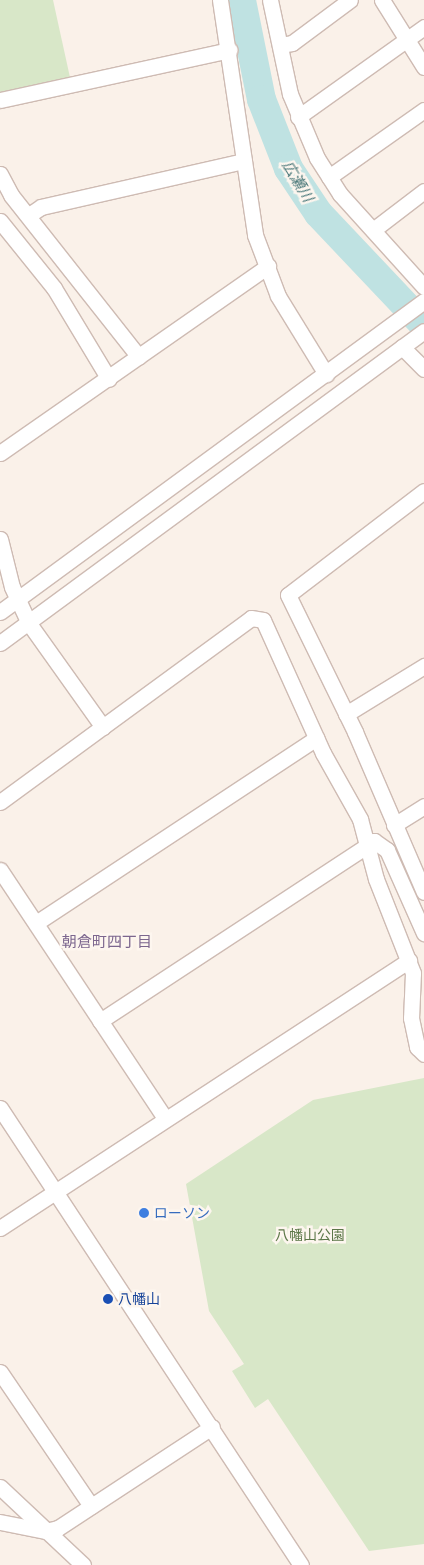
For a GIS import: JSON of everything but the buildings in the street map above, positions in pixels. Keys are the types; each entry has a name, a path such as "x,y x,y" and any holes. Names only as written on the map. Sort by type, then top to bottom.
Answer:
{"street":[{"path":"220,0 230,50 255,235 278,296 326,374"},
{"path":"270,0 298,117 330,177 373,230 424,286"},
{"path":"280,45 292,43 350,0"},
{"path":"382,0 424,67"},
{"path":"298,117 424,27"},
{"path":"0,100 230,50"},
{"path":"330,177 424,110"},
{"path":"29,215 41,206 244,161"},
{"path":"0,174 29,215 139,356"},
{"path":"373,230 424,192"},
{"path":"0,221 54,288 109,379"},
{"path":"0,453 109,379 268,266"},
{"path":"0,612 424,301"},
{"path":"0,643 413,339 424,369"},
{"path":"424,491 290,589 290,601 346,714 424,892"},
{"path":"0,539 17,600 28,622 103,727"},
{"path":"0,802 255,617 267,624 317,738 358,813 366,844 413,973 411,1018 417,1047 424,1054"},
{"path":"346,714 424,666"},
{"path":"36,923 317,738"},
{"path":"394,825 424,806"},
{"path":"100,1021 366,844 383,844 424,933"},
{"path":"0,870 165,1118"},
{"path":"0,1228 165,1118 409,960"},
{"path":"0,1108 212,1427 301,1565"},
{"path":"0,1372 91,1506"},
{"path":"0,1522 46,1531 91,1506 212,1427"},
{"path":"0,1487 83,1565"}],"green space":[{"path":"0,0 53,0 71,82 0,98"},
{"name":"八幡山公園","path":"424,1078 424,1544 369,1551 268,1399 255,1408 232,1371 244,1364 209,1311 186,1184 313,1100"}],"waterway":[{"name":"広瀬川","path":"241,0 261,99 288,168 318,213 424,325"}],"place":[{"name":"ローソン","path":"144,1213"},
{"name":"八幡山","path":"108,1299"}],"district":[{"name":"朝倉町四丁目","path":"107,942"}]}
